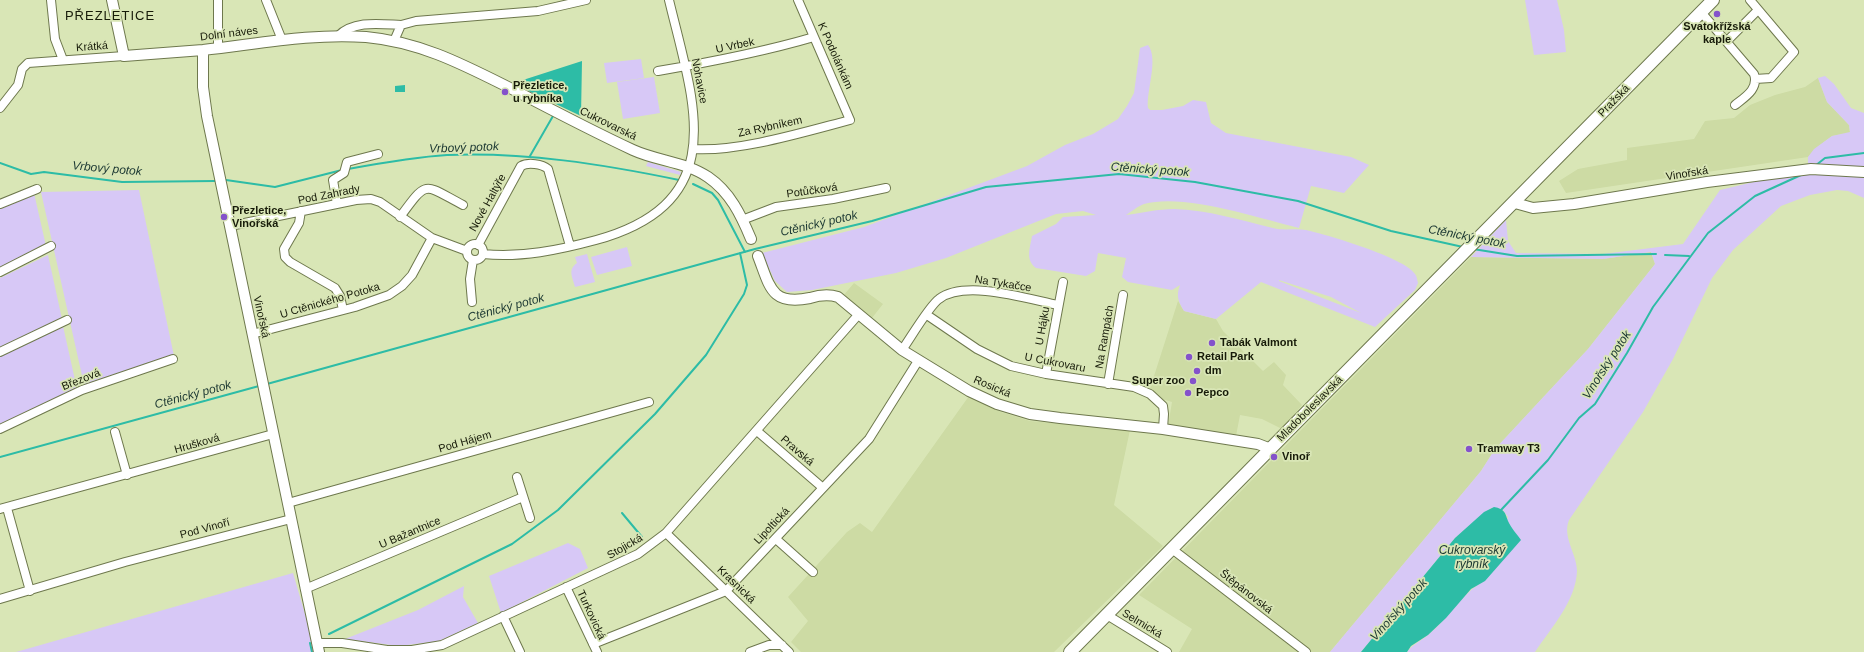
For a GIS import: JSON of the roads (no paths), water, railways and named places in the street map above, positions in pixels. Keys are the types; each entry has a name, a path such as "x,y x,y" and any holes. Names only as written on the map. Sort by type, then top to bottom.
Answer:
{"main road":[{"name":"Pražská","path":"1477,241 1713,0"},
{"name":"Mladoboleslavská","path":"1070,652 1477,241"}],"street":[{"path":"51,0 55,39 62,60"},
{"path":"112,0 124,56"},
{"path":"218,0 218,48"},
{"path":"266,0 282,40"},
{"path":"338,36 344,30 366,24 401,25 416,21 538,11 586,0"},
{"name":"Nohavice","path":"669,0 685,67 694,117 693,149 689,168"},
{"name":"K Podolánkám","path":"798,0 850,120"},
{"path":"1750,0 1794,52 1771,78 1755,78"},
{"path":"1726,41 1758,10"},
{"path":"1701,12 1751,70 1755,78 1754,86 1751,92 1735,105"},
{"path":"394,41 401,25"},
{"name":"Dolní náves","path":"124,56 203,50 282,40 338,36"},
{"name":"Cukrovarská","path":"338,36 394,41 424,48 458,62 644,155 689,168 707,176 720,186 734,204 751,239"},
{"name":"U Vrbek","path":"658,71 770,50 814,38"},
{"name":"Vinořská","path":"203,50 204,100 318,648"},
{"name":"Krátká","path":"0,108 18,85 24,66 32,62 124,56"},
{"name":"Za Rybníkem","path":"693,149 714,150 775,138 850,120"},
{"path":"337,204 333,180 346,168 347,162 378,154"},
{"name":"Nové Haltýře","path":"478,245 518,172 524,164 542,165 548,169 570,246"},
{"path":"483,254 502,256 570,246 632,228 656,214 674,196 689,168"},
{"name":"Vinořská","path":"1514,203 1533,208 1574,204 1707,182 1811,169 1864,172"},
{"path":"400,216 420,191 426,188 434,190 463,205"},
{"name":"Potůčková","path":"742,220 776,207 833,199 886,188"},
{"path":"0,204 37,189"},
{"name":"Pod Zahrady","path":"230,226 337,204 371,199 380,202 432,238 467,251"},
{"path":"301,211 299,223 284,249 285,257 290,262 335,288 340,296 343,310"},
{"name":"U Ctěnického Potoka","path":"252,334 343,310 389,295 402,286 412,275 432,238"},
{"path":"473,260 468,255 467,251 472,245 478,245 483,254"},
{"path":"0,272 51,246"},
{"path":"473,260 479,259 483,254"},
{"name":"Rosická","path":"758,256 770,287 780,298 792,300 826,295 838,297 902,350 918,361 969,391 997,404 1030,414 1163,430 1258,444 1271,449"},
{"path":"472,302 470,279 473,260"},
{"name":"U Hájku","path":"1046,374 1063,282"},
{"name":"Na Tykačce","path":"902,350 938,300 945,295 962,290 976,289 1058,305"},
{"name":"Na Rampách","path":"1108,384 1123,295"},
{"name":"Stojická","path":"318,648 342,643 387,650 443,649 503,616 638,554 666,533 858,314"},
{"name":"U Cukrovaru","path":"927,315 977,349 1011,366 1046,374 1134,387 1150,394 1163,406 1163,430"},
{"path":"0,352 67,320"},
{"name":"Březová","path":"0,429 82,390 174,359"},
{"name":"Lipoltická","path":"595,648 726,591 869,439 918,361"},
{"name":"Pod Hájem","path":"288,503 649,402"},
{"name":"Pravská","path":"757,431 823,488"},
{"path":"115,432 127,475"},
{"name":"Hrušková","path":"3,509 273,434"},
{"path":"517,477 530,518"},
{"name":"U Bažantnice","path":"305,589 523,497"},
{"path":"3,509 30,591"},
{"name":"Pod Vinoří","path":"0,599 125,562 291,518"},
{"name":"Krasnická","path":"666,533 789,652"},
{"path":"776,539 813,572"},
{"name":"Štěpánovská","path":"1172,549 1306,652"},
{"name":"Turkovická","path":"566,587 595,648"},
{"name":"Selmická","path":"1107,615 1167,652"},
{"path":"503,616 520,652"},
{"path":"750,652 769,645 782,645"}],"water":[{"path":"582,61 581,116 520,87 523,80"},
{"path":"405,85 405,92 395,92 395,86"},
{"name":"Cukrovarský rybník","path":"1494,507 1504,512 1511,526 1521,540 1485,581 1471,589 1446,618 1428,635 1411,646 1407,652 1361,652 1455,538 1484,512"}],"waterway":[{"path":"530,156 553,116"},
{"name":"Vinořský potok","path":"1815,166 1825,158 1864,153"},
{"name":"Vrbový potok","path":"348,169 398,160 435,156 505,155 592,164 679,180"},
{"name":"Vrbový potok","path":"0,163 31,174 44,172 122,182 215,181"},
{"name":"Vrbový potok","path":"226,180 275,187 342,170"},
{"name":"Ctěnický potok","path":"267,384 755,249 872,221 986,187 1119,174 1195,182 1298,201 1391,231 1463,247"},
{"name":"Vinořský potok","path":"1501,510 1548,460 1579,418 1595,404 1627,353 1653,307 1708,233 1755,196 1801,175"},
{"name":"Vrbový potok","path":"693,184 712,193 718,200 745,252"},
{"name":"Ctěnický potok","path":"1473,249 1517,256 1656,254"},
{"path":"329,634 512,544 558,510 655,414 706,355 744,294 747,285 740,253"},
{"name":"Ctěnický potok","path":"1665,255 1689,256"},
{"name":"Ctěnický potok","path":"0,457 259,386"},
{"path":"622,513 642,537"},
{"path":"310,643 312,652"}],"place":[{"name":"Svatokřížská kaple","path":"1717,14"},
{"name":"Přezletice, u rybníka","path":"505,92"},
{"name":"Přezletice, Vinořská","path":"224,217"},
{"name":"Tabák Valmont","path":"1212,343"},
{"name":"Retail Park","path":"1189,357"},
{"name":"dm","path":"1197,371"},
{"name":"Super zoo","path":"1193,381"},
{"name":"Pepco","path":"1188,393"},
{"name":"Tramway T3","path":"1469,449"},
{"name":"Vinoř","path":"1274,457"}],"district":[{"name":"PŘEZLETICE","path":"110,16"}]}
